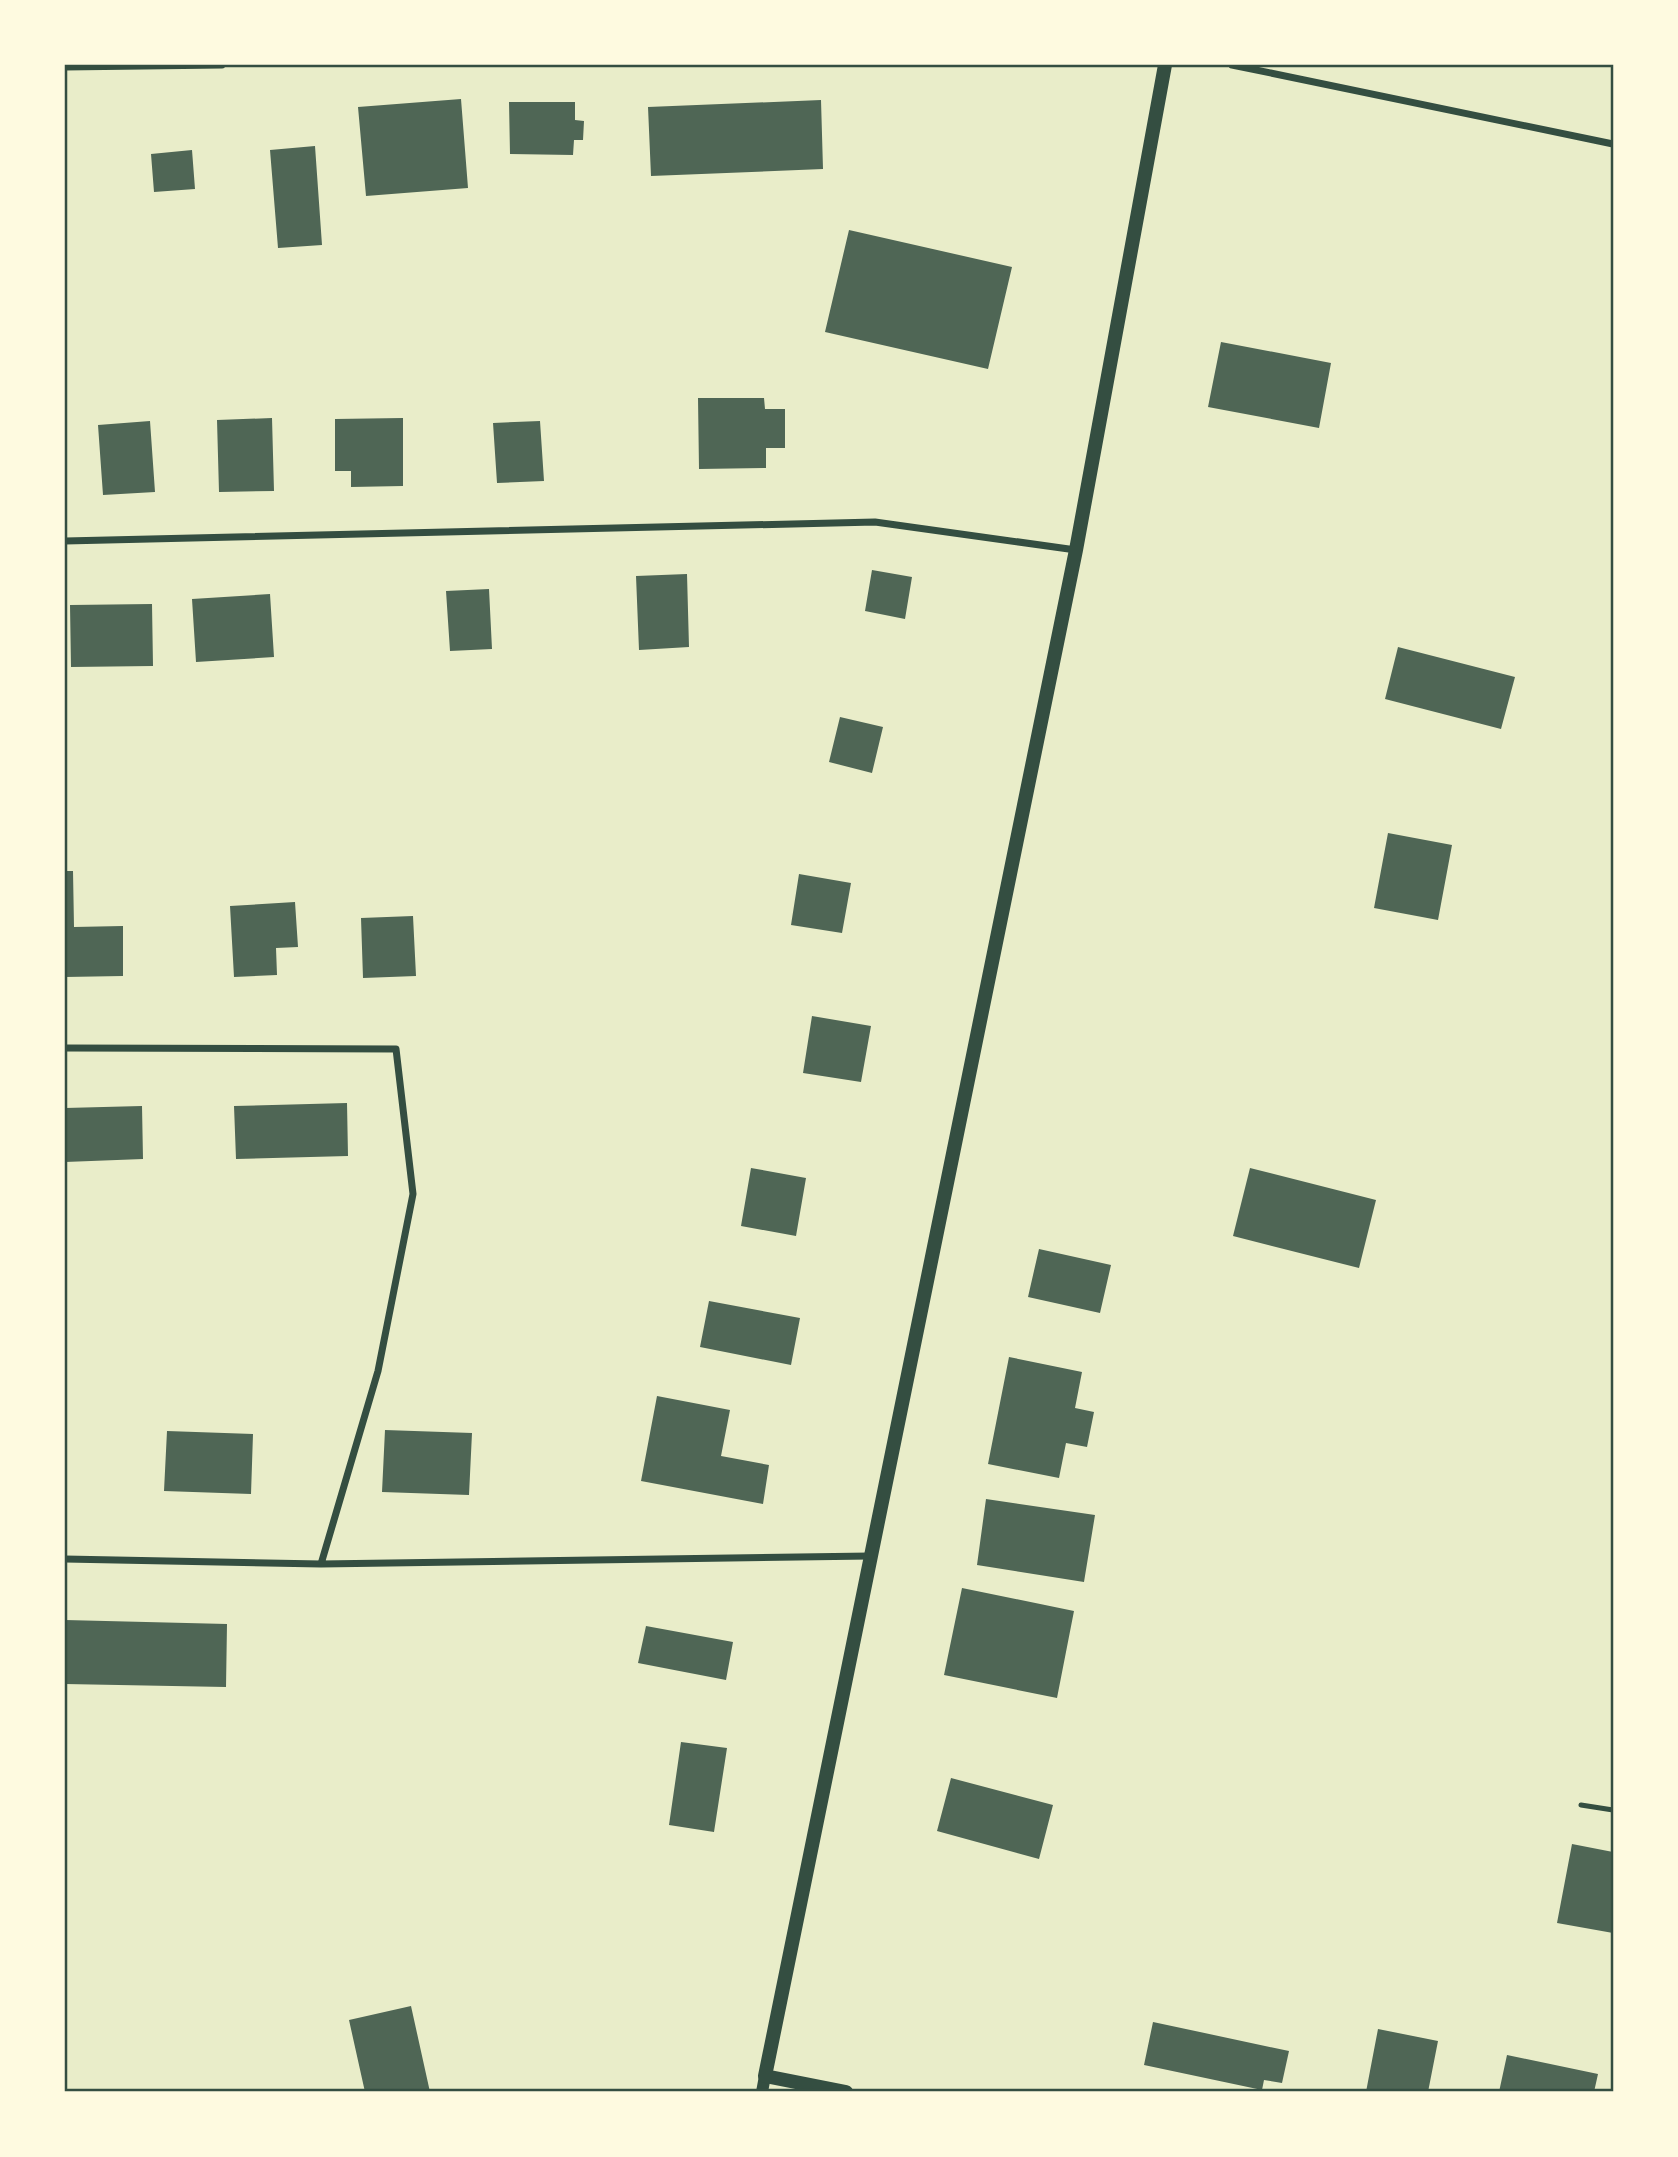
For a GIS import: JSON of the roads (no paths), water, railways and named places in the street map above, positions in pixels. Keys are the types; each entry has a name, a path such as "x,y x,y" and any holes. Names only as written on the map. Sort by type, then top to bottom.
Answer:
{"main road":[{"path":"846,2092 765,2076 1076,550 1165,65"}],"street":[{"path":"65,67 222,65"},
{"path":"1232,65 1613,144"},
{"path":"65,541 875,522 1076,550"},
{"path":"65,1048 396,1048 413,1194 378,1371 321,1563"},
{"path":"65,1559 321,1563 871,1556"},
{"path":"762,2092 765,2076"}],"lane":[{"path":"1581,1805 1613,1810"}]}
